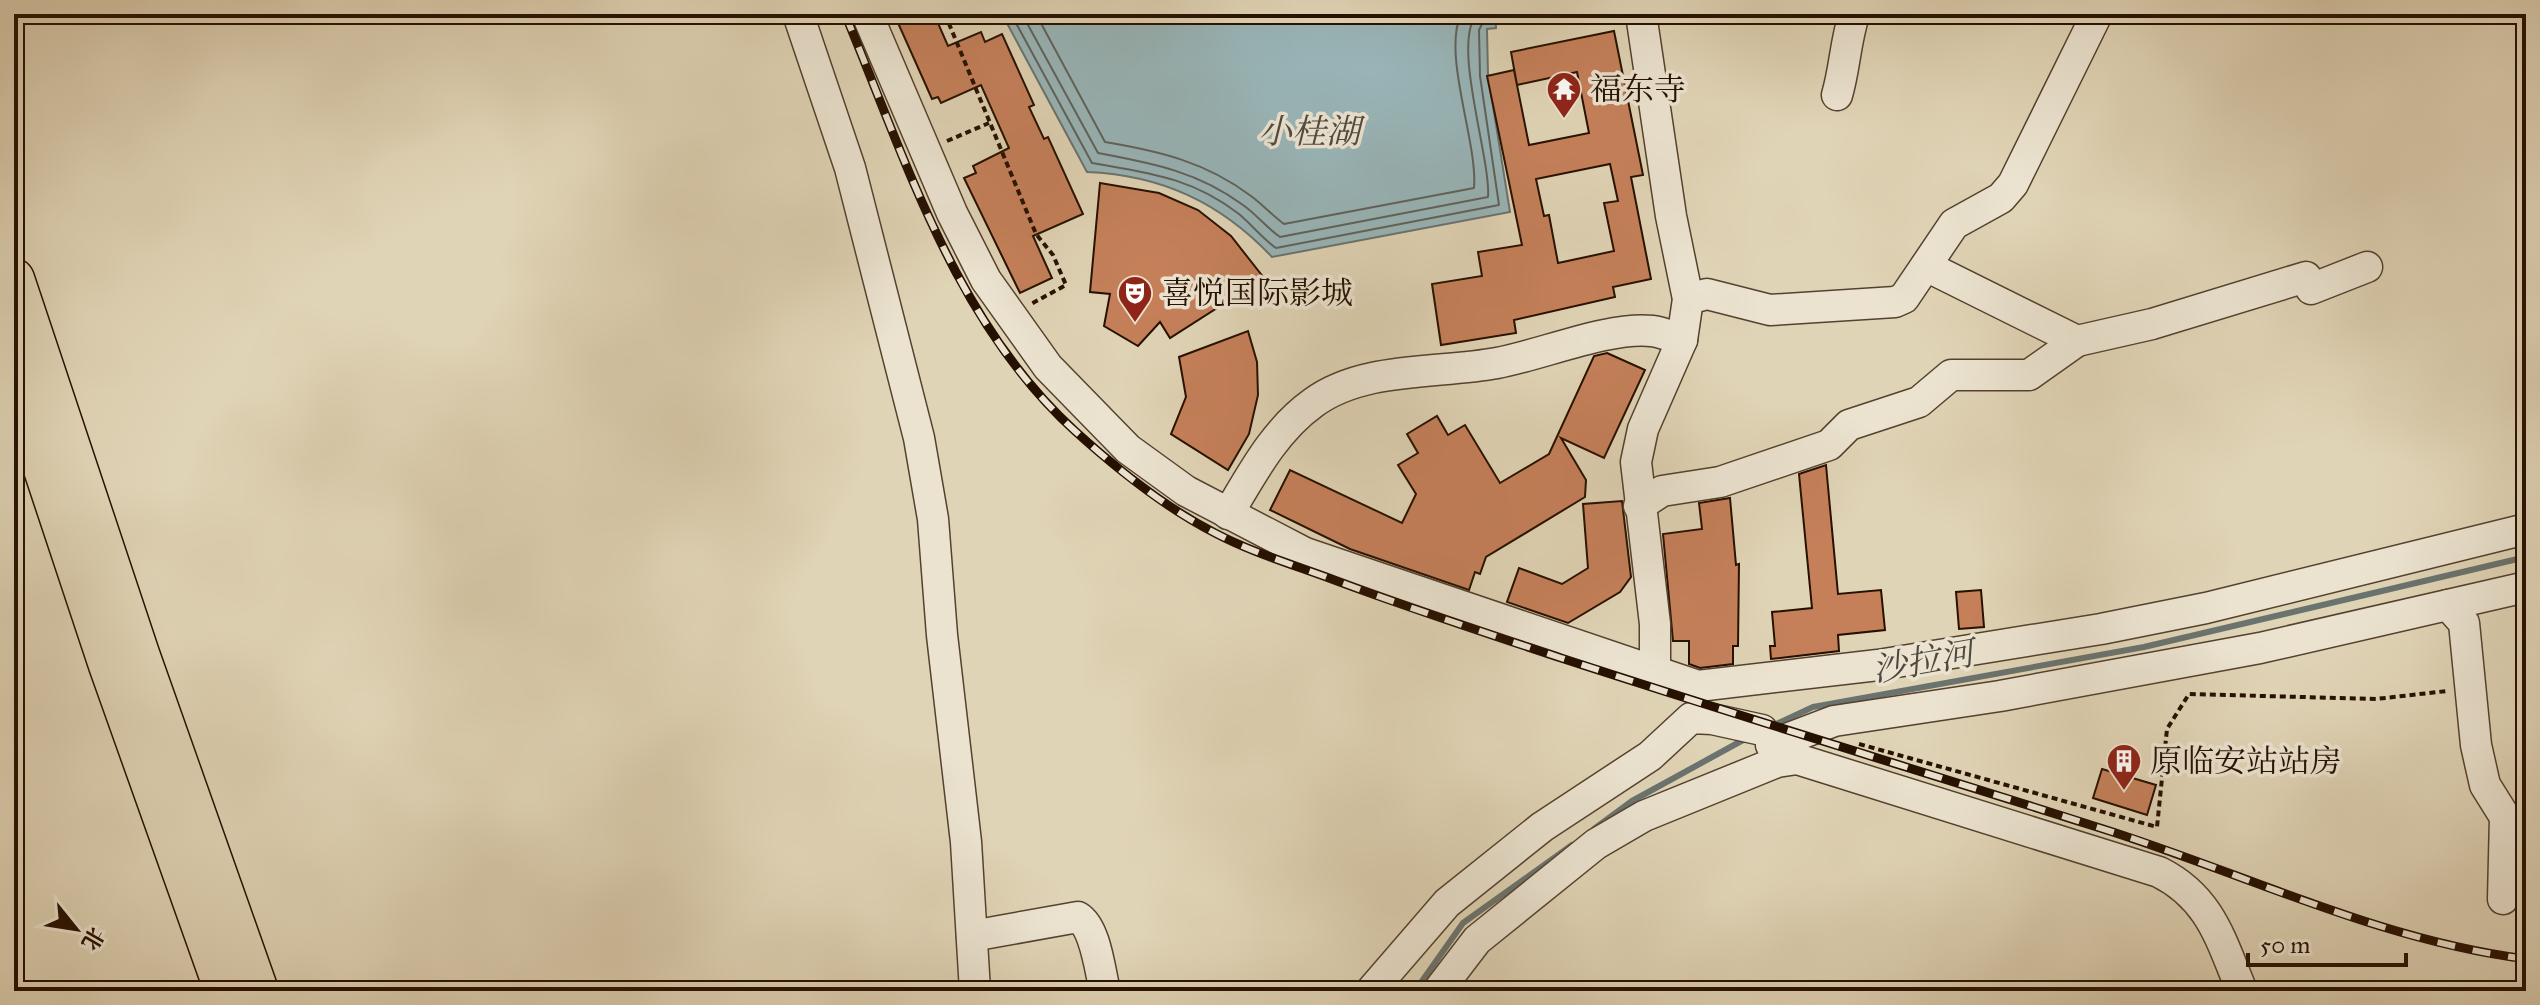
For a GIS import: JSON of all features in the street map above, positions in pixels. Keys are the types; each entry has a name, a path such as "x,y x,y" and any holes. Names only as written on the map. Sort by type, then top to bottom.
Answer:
{"main road":[{"path":"14,279 124,660 225,991"},
{"path":"14,379 258,991"}],"street":[{"path":"798,14 850,168 919,438 933,519 975,991"},
{"path":"867,14 968,247 1010,316 1048,367 1128,449 1186,491 1347,569 1698,686 1743,693 1908,660 2191,611 2526,529"},
{"path":"1641,14 1671,216 1688,299 1682,340 1638,445 1636,486 1655,624 1655,672"},
{"path":"1837,95 1846,66 1842,54 1854,15 1849,14"},
{"path":"1688,299 1707,294 1770,310 1895,302 1904,298 1954,224 2008,192 2097,14"},
{"path":"1926,266 2077,341"},
{"path":"1639,506 1662,491 1720,482 1829,445 1849,425 1919,402 1951,375 2029,375 2077,341 2152,324 2306,277 2311,289 2367,267"},
{"path":"1228,514 1265,454 1286,427 1314,402 1343,387 1384,377 1495,364 1620,333 1653,331 1682,340"},
{"path":"1438,991 1477,940 1596,844 1770,746 1834,721 2000,696 2260,648 2526,587"},
{"path":"2448,605 2464,623 2476,745 2485,785 2505,817 2503,899"},
{"path":"1743,693 1770,746"},
{"path":"1371,991 1447,903 1542,827 1650,756 1691,718 1712,719 1797,759 2159,872 2198,898 2242,991"},
{"path":"972,936 1078,917 1084,920 1091,939 1105,991"}],"path":[{"path":"945,14 1036,234 1053,255 1066,285 1010,316"},
{"path":"925,151 989,123"},
{"path":"1856,743 2157,827 2167,729 2189,694 2376,699 2470,689"}],"water":[{"name":"小桂湖","path":"1002,14 1495,14 1496,28 1487,29 1488,75 1510,212 1272,257 1232,221 1188,195 1140,179 1087,172"}],"building":[{"path":"894,14 934,14 948,46 981,32 985,42 1002,34 1034,105 1029,107 1044,139 1048,137 1083,214 1033,236 1052,278 1020,293 964,178 976,173 973,166 1009,148 981,85 941,103 938,97 932,99"},
{"path":"1614,31 1643,175 1631,177 1651,279 1613,287 1615,297 1514,320 1516,333 1441,345 1432,284 1482,276 1478,252 1522,245 1487,76 1514,70 1517,85 1511,52","holes":["1577,72 1589,133 1529,145 1517,85","1610,164 1618,201 1604,203 1614,251 1558,263 1549,215 1544,216 1536,179"]},
{"path":"1100,183 1159,193 1198,210 1231,236 1264,278 1170,338 1160,322 1138,346 1104,326 1110,294 1090,292"},
{"path":"1248,331 1257,362 1258,395 1249,434 1228,470 1171,434 1186,397 1179,357"},
{"path":"1607,353 1645,370 1604,458 1561,438 1586,480 1585,497 1486,557 1480,574 1475,572 1469,590 1350,549 1270,510 1290,470 1402,523 1416,494 1398,465 1418,453 1407,434 1437,416 1448,435 1465,425 1500,483 1549,454 1594,356"},
{"path":"1826,465 1838,594 1881,590 1885,630 1838,635 1839,651 1771,659 1770,646 1775,646 1772,612 1812,608 1799,474"},
{"path":"1730,498 1736,565 1739,564 1738,646 1733,646 1733,664 1700,668 1689,664 1689,641 1673,641 1663,534 1702,529 1699,503"},
{"path":"1622,501 1631,577 1620,592 1568,623 1507,602 1519,568 1562,584 1588,568 1583,504"},
{"path":"1981,590 1984,627 1959,629 1956,592"},
{"name":"原临安站站房","path":"2102,769 2156,785 2147,815 2093,798"}],"waterway":[{"name":"沙拉河","path":"1770,727 1813,707 2144,647 2526,557"},
{"name":"沙拉河","path":"1594,829 1632,801 1745,739"},
{"name":"沙拉河","path":"1415,991 1463,923 1572,845"}],"railway":[{"path":"845,14 938,236 997,340 1033,388 1075,431 1142,486 1196,523 1271,557 1561,658 2097,827 2416,937 2526,959"}],"place":[{"name":"福东寺","path":"1564,120"},
{"name":"喜悦国际影城","path":"1135,324"},
{"name":"原临安站站房","path":"2124,792"}]}
